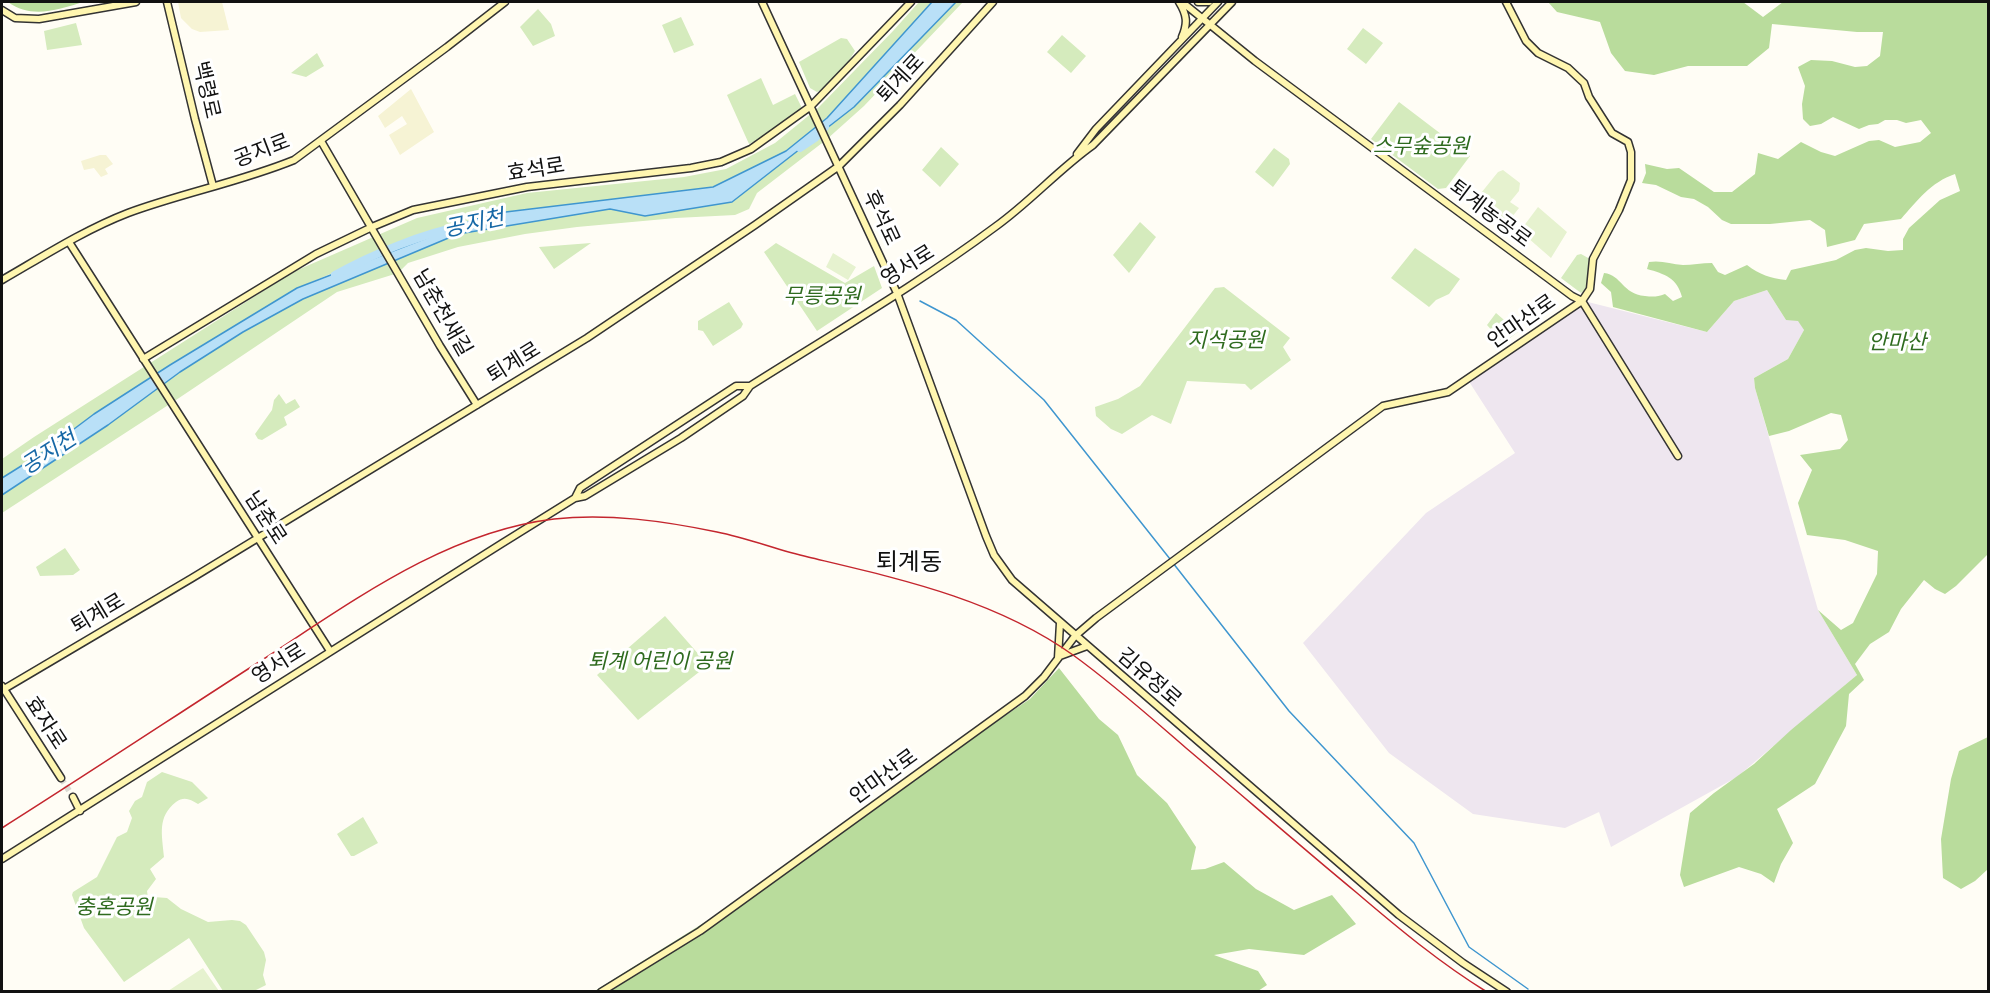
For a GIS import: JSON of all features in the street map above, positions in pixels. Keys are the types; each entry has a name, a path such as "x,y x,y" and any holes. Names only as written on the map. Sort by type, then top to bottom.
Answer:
{"street":[{"path":"2,9 15,18 39,19 136,2"},
{"name":"백령로","path":"167,2 213,186"},
{"name":"공지로","path":"2,280 69,242 128,213 270,170 294,160 505,2"},
{"path":"762,2 812,110"},
{"name":"효석로","path":"145,362 280,274 316,254 374,230 413,210 526,187 666,172 721,162 758,146 812,110 911,2"},
{"name":"퇴계로","path":"2,687 258,538 607,325 839,166 900,105 993,2"},
{"path":"1179,42 1187,24 1180,2"},
{"name":"퇴계농공로","path":"1180,2 1332,118 1572,296 1582,301 1678,456"},
{"path":"1198,2 1209,2"},
{"name":"영서로","path":"2,859 575,498 585,496 681,438 743,396 750,386 958,254 998,225 1093,145 1175,59 1218,2"},
{"name":"영서로","path":"1073,160 1096,129 1179,42 1232,2"},
{"name":"안마산로","path":"601,992 700,931 1025,696 1075,636 1383,406 1448,392 1582,301 1590,289 1593,259 1619,210 1631,180 1631,152 1628,142 1612,133 1589,97 1584,83 1568,68 1538,53 1526,41 1506,2"},
{"path":"1170,53 1175,53 1175,59"},
{"name":"후석로","path":"812,110 897,293"},
{"path":"321,141 374,230"},
{"name":"남춘천새길","path":"374,230 440,346 477,405"},
{"path":"69,242 145,362"},
{"name":"김유정로","path":"897,293 994,555 1012,580 1338,864 1463,963 1507,992"},
{"name":"남춘로","path":"145,362 330,651"},
{"name":"영서로","path":"575,498 580,488 736,386 750,386"},
{"path":"1060,623 1059,657 1087,646"},
{"name":"효자로","path":"2,687 61,778"},
{"path":"73,797 80,811"}],"shaded area":[{"path":"178,2 222,2 229,30 200,32 192,29 181,18"},
{"path":"411,89 434,132 400,155 389,135 407,124 402,116 385,128 378,116"},
{"path":"106,155 113,164 105,169 108,174 101,177 94,168 84,170 81,161"},
{"path":"1767,290 1786,320 1798,320 1804,330 1788,359 1754,378 1755,388 1818,610 1857,675 1737,777 1611,847 1599,812 1565,828 1473,814 1389,753 1303,643 1426,513 1515,453 1468,380 1584,301 1707,332 1734,301"}],"green space":[{"path":"8,2 83,2 54,10 35,12"},
{"path":"919,2 932,2 827,118 786,151 713,187 489,214 442,229 354,264 297,288 170,365 2,478 2,459 293,272 417,218 527,193 684,177 726,169 775,143 818,108"},
{"path":"956,2 963,2 864,106 826,140 757,193 749,209 735,215 676,218 525,234 458,247 408,263 398,273 337,292 2,513 2,495 108,425 180,372 243,332 303,299 458,234 610,208 645,216 732,202 854,107"},
{"name":"안마산","path":"1548,2 1743,2 1763,17 1783,2 1988,2 1988,554 1945,594 1924,580 1901,609 1889,632 1870,644 1855,664 1864,680 1849,694 1846,726 1815,784 1777,809 1793,843 1781,864 1774,883 1761,874 1739,867 1684,887 1680,875 1690,813 1754,764 1857,675 1818,610 1841,630 1853,623 1877,574 1878,551 1845,540 1807,535 1798,503 1812,470 1800,455 1840,449 1848,440 1841,415 1831,413 1789,431 1769,436 1754,378 1788,359 1804,330 1798,321 1786,320 1767,290 1734,301 1707,332 1613,307 1611,292 1601,283 1604,273 1610,274 1637,295 1653,297 1665,294 1673,301 1682,297 1673,281 1647,269 1649,262 1683,265 1712,263 1718,272 1725,275 1747,265 1765,276 1786,280 1791,270 1836,260 1855,250 1866,248 1888,251 1903,250 1903,239 1909,228 1940,200 1960,191 1955,174 1946,177 1919,199 1901,219 1864,224 1855,240 1827,247 1825,230 1810,220 1770,224 1731,224 1722,220 1708,207 1694,199 1681,197 1656,185 1642,183 1646,173 1645,164 1667,169 1679,168 1714,192 1732,192 1755,174 1758,153 1778,159 1801,142 1835,156 1869,141 1879,140 1895,147 1920,142 1931,133 1921,120 1906,123 1885,120 1859,129 1833,117 1821,124 1810,126 1803,119 1802,104 1805,86 1798,67 1811,60 1832,61 1855,67 1867,66 1880,56 1883,32 1857,32 1772,24 1769,48 1747,66 1688,66 1654,75 1625,71 1611,53 1600,22 1557,12"},
{"path":"538,9 551,24 555,36 533,46 520,27"},
{"path":"681,17 694,45 674,53 662,25"},
{"path":"76,23 82,45 47,50 44,31"},
{"path":"1363,28 1383,43 1366,64 1347,49"},
{"path":"1062,35 1086,56 1071,73 1047,52"},
{"path":"841,38 847,39 855,51 834,80 817,92 810,88 799,62"},
{"path":"317,53 324,66 306,77 291,73"},
{"path":"761,78 773,105 795,94 802,108 771,133 749,144 727,95"},
{"name":"스무숲공원","path":"1399,102 1470,156 1446,188 1438,189 1371,139"},
{"path":"941,147 959,164 940,187 922,170"},
{"path":"1274,148 1289,159 1290,164 1273,187 1255,172"},
{"path":"1503,170 1520,183 1519,191 1510,202 1519,208 1505,226 1473,203 1498,172"},
{"path":"1538,207 1567,232 1551,258 1520,231"},
{"path":"1140,222 1156,237 1129,273 1113,255"},
{"path":"591,243 554,269 539,247"},
{"name":"무릉공원","path":"776,243 845,283 874,266 882,288 817,331 764,252"},
{"path":"1415,248 1460,279 1449,294 1436,300 1429,307 1391,278"},
{"path":"833,253 856,267 848,280 826,267"},
{"path":"1581,254 1590,259 1587,289 1581,293 1561,278 1577,255"},
{"name":"지석공원","path":"1224,287 1290,338 1283,347 1291,360 1251,390 1245,384 1187,381 1171,424 1152,415 1122,434 1111,429 1096,416 1095,407 1118,399 1140,386 1215,288"},
{"path":"729,302 743,324 741,328 713,346 703,331 698,330 698,321"},
{"path":"1496,313 1518,332 1503,343 1487,325"},
{"path":"279,394 286,404 295,399 300,407 284,417 287,425 262,440 258,439 255,434 272,410 274,400"},
{"path":"65,548 80,570 73,575 40,576 36,567"},
{"name":"퇴계 어린이 공원","path":"665,616 708,665 638,720 597,675"},
{"path":"1059,668 1099,719 1118,735 1137,775 1167,803 1196,847 1191,870 1205,869 1224,862 1256,889 1294,910 1332,895 1356,924 1304,955 1249,949 1214,955 1258,971 1267,985 1258,991 593,992 750,894 1030,699"},
{"path":"1988,737 1988,869 1975,881 1961,889 1943,878 1941,839 1951,779 1959,751"},
{"name":"충혼공원","path":"162,772 192,782 208,798 198,804 182,799 176,802 166,814 162,826 164,857 150,869 156,879 147,891 149,905 154,897 167,898 181,909 208,922 232,920 246,925 264,952 266,960 263,975 266,985 254,991 223,991 189,938 124,982 84,928 72,895 73,892 97,877 117,837 127,832 132,818 129,811 135,801 142,797 147,782"},
{"path":"363,817 378,843 351,856 337,834"},
{"path":"203,968 219,991 168,991"}],"water":[{"path":"932,2 956,2 854,107 732,202 645,216 610,209 458,234 303,299 243,332 180,372 108,425 2,495 2,478 170,365 297,288 489,214 713,187 786,151 827,118"}],"waterway":[{"name":"공지천","path":"800,148 815,138 825,127"},
{"name":"공지천","path":"335,275 399,245 466,225"},
{"path":"920,301 956,320 1044,400 1170,559"},
{"path":"1173,563 1289,711 1414,843 1469,947 1528,989"}],"tunnel":[{"path":"61,778 73,797"}],"railway":[{"path":"2,828 330,615 437,554 475,538 514,526 574,517 636,519 677,524 729,535 911,583 979,605 1043,636 1073,655 1116,688 1404,932 1487,992"}],"district":[{"name":"퇴계동","path":"909,563"}]}
